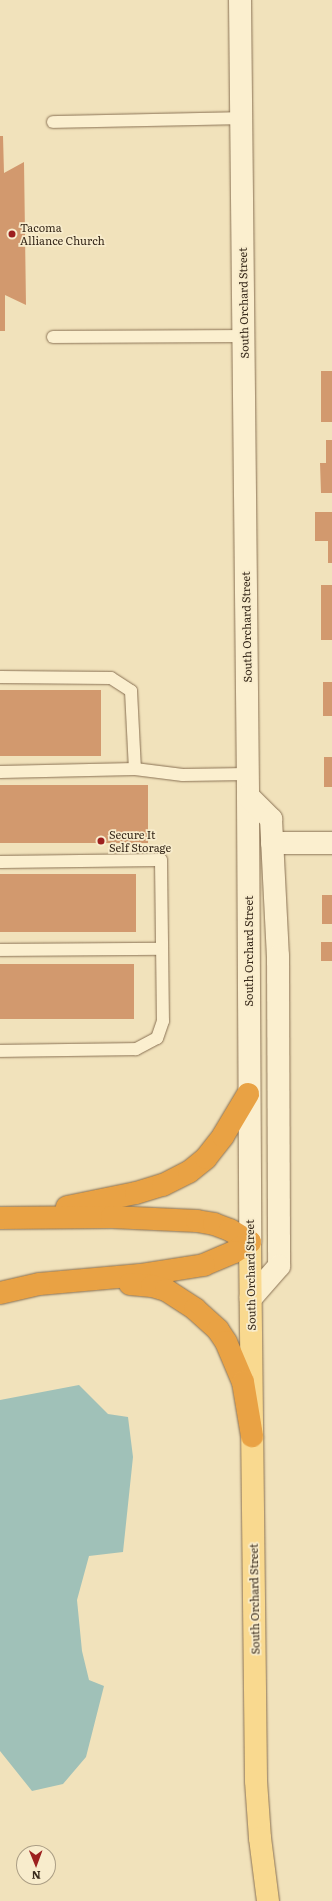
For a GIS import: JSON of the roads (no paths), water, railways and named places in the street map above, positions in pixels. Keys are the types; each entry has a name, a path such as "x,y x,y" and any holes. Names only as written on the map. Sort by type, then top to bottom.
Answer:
{"highway":[{"path":"0,1218 136,1193 163,1185 176,1179 189,1172 206,1158 223,1136 248,1094"},
{"path":"0,1218 112,1217 197,1221 214,1224 230,1230 250,1242 234,1252 204,1265 93,1280 39,1284 0,1293"},
{"path":"93,1280 152,1286 166,1290 180,1297 208,1319 226,1342 234,1359 247,1400 252,1436"}],"main road":[{"name":"South Orchard Street","path":"240,0 248,796 248,1094 256,1781 260,1838 268,1901"},
{"path":"248,796 270,819 278,956 279,1266 251,1298"},
{"path":"272,843 332,843"}],"lane":[{"path":"54,122 241,118"},
{"path":"52,337 243,336"},
{"path":"0,677 111,678 131,692 135,770"},
{"path":"0,772 135,770 183,775 247,774"},
{"path":"0,862 161,860 163,1021 157,1038 136,1050 0,1051"},
{"path":"0,950 162,949"}],"water":[{"path":"79,1385 108,1414 128,1417 133,1457 123,1552 89,1556 77,1600 82,1651 89,1680 104,1686 86,1757 63,1784 32,1791 0,1751 0,1400"}],"place":[{"name":"Tacoma Alliance Church","path":"12,234"},
{"name":"Secure It Self Storage","path":"101,841"}]}
